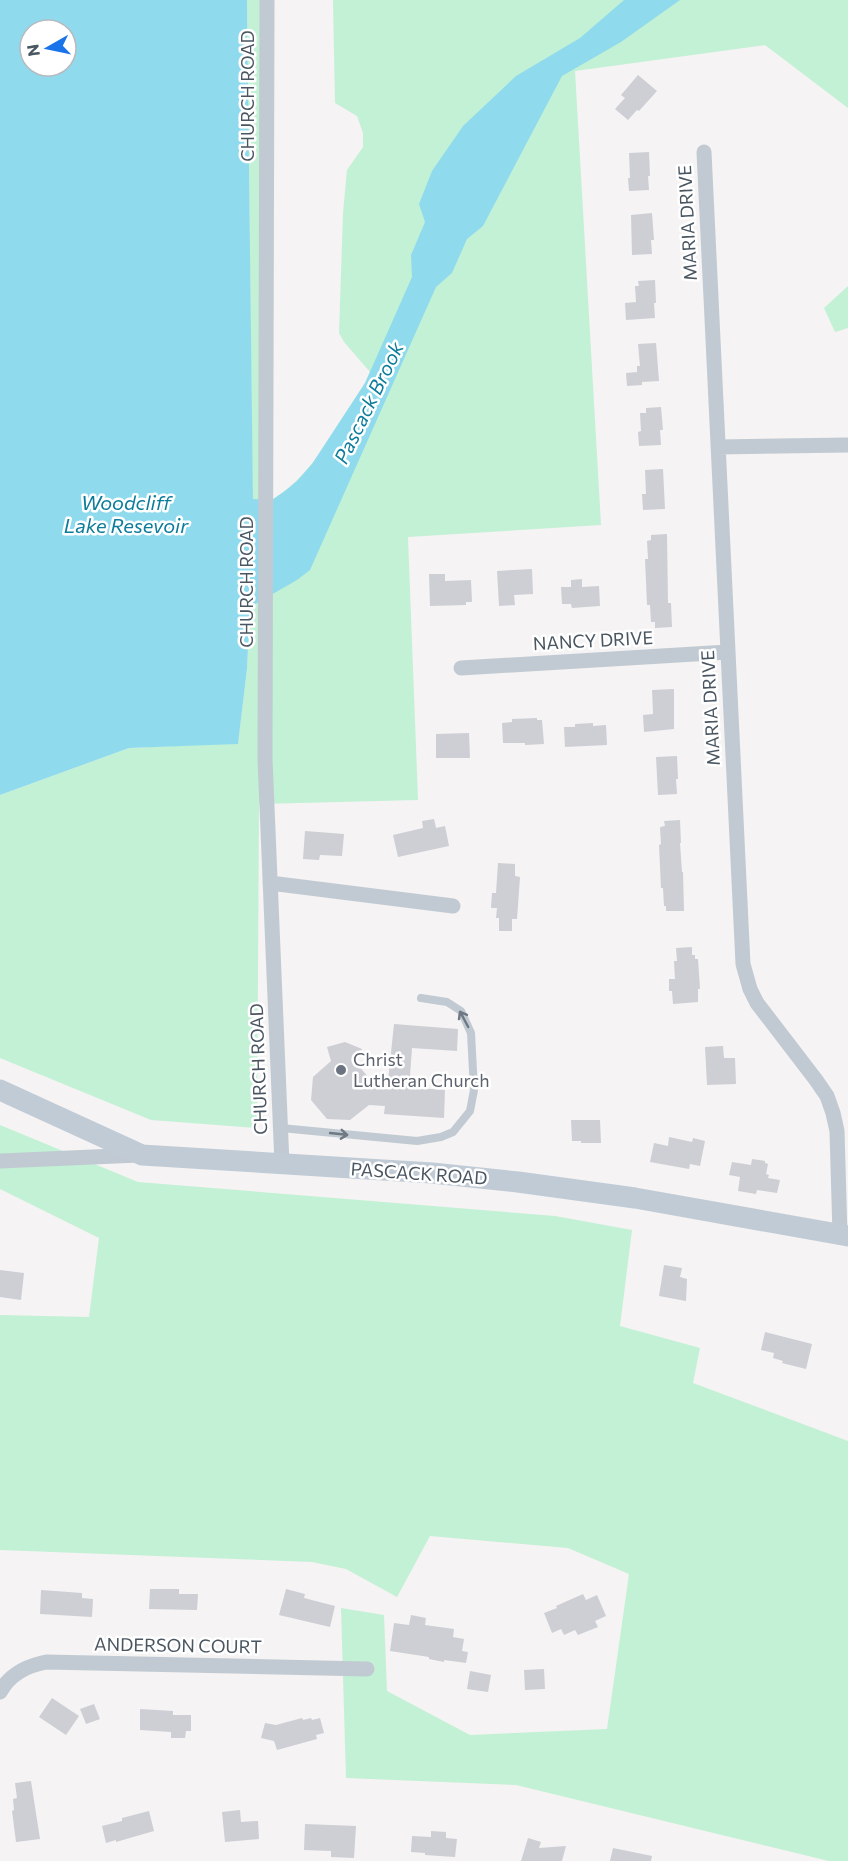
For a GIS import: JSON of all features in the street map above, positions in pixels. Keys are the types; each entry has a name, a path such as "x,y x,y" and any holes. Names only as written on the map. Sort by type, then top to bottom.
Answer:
{"street":[{"name":"CHURCH ROAD","path":"267,0 265,759 282,1164"},
{"name":"MARIA DRIVE","path":"704,152 745,973 757,1004 827,1096 837,1131 844,1235"},
{"path":"718,447 848,445"},
{"name":"NANCY DRIVE","path":"461,668 728,652"},
{"path":"270,883 453,906"},
{"name":"PASCACK ROAD","path":"0,1090 142,1155 432,1173 518,1182 645,1200 844,1235"},
{"path":"0,1161 142,1155"},
{"name":"ANDERSON COURT","path":"0,1692 21,1670 46,1662 367,1670"}],"lane":[{"path":"281,1128 417,1141 441,1137 453,1132 470,1110 474,1090 471,1033 461,1011 447,1002 421,998"}],"green space":[{"path":"247,0 267,0 273,499 301,476 325,447 370,372 339,333 343,213 347,170 363,147 363,133 357,116 335,103 333,0 848,0 848,108 765,45 575,71 601,525 408,537 418,800 259,804 257,1128 151,1120 0,1058 0,795 129,748 238,743 247,669 253,526"},
{"path":"848,286 848,328 835,332 824,308"},
{"path":"0,1125 138,1182 555,1216 632,1230 620,1326 700,1348 693,1383 848,1441 848,1861 829,1861 516,1785 346,1778 341,1608 384,1615 387,1691 470,1735 607,1729 629,1574 568,1548 430,1536 397,1597 346,1569 312,1562 0,1550 0,1315 89,1317 99,1238 0,1189"}],"water":[{"name":"Woodcliff Lake Resevoir","path":"0,0 247,0 253,499 272,500 297,481 312,464 365,383 412,277 411,255 425,222 419,204 432,171 463,126 516,76 580,38 624,0 680,0 621,42 562,76 483,226 467,239 452,273 436,287 310,570 250,607 247,669 238,744 129,748 0,795"}],"building":[{"path":"638,75 657,91 628,120 615,109 625,98 621,95"},
{"path":"649,152 649,190 629,191 629,153"},
{"path":"652,213 654,240 651,240 652,254 632,255 631,215"},
{"path":"655,280 655,318 626,320 625,303 636,302 635,286 639,286 638,281"},
{"path":"656,343 659,381 627,386 626,373 637,372 637,366 640,366 638,344"},
{"path":"661,407 663,430 660,430 661,445 639,446 640,413 646,413 646,408"},
{"path":"663,469 665,509 643,510 642,494 646,494 645,470"},
{"path":"667,534 668,603 671,603 672,627 655,628 655,622 651,622 650,605 647,605 645,559 648,559 647,541 651,540 651,535"},
{"path":"532,569 533,594 514,595 515,605 499,606 497,571"},
{"path":"429,574 445,574 445,581 471,580 472,602 466,602 466,605 430,606"},
{"path":"582,579 582,587 599,586 600,606 572,608 571,604 562,604 561,587 571,587 571,580"},
{"path":"674,689 674,729 644,732 643,715 653,714 652,690"},
{"path":"537,718 537,720 542,720 544,744 503,743 502,723 512,722 512,719"},
{"path":"593,723 593,726 606,725 607,745 565,747 564,727"},
{"path":"469,733 470,758 436,758 436,734"},
{"path":"677,756 677,794 658,795 656,757"},
{"path":"434,819 436,828 445,826 449,846 398,857 393,835 423,828 422,821"},
{"path":"680,820 684,911 666,911 663,888 661,888 660,827 665,826 664,821"},
{"path":"305,831 344,834 342,856 320,855 319,860 303,859"},
{"path":"498,863 515,864 515,876 520,877 517,919 512,919 512,931 499,931 499,918 496,918 497,908 491,908 492,893 496,893"},
{"path":"692,947 692,955 698,959 700,989 698,989 698,1002 673,1004 672,991 669,991 669,979 675,979 676,948"},
{"name":"Christ Lutheran Church","path":"394,1024 458,1029 457,1051 412,1048 410,1076 417,1077 416,1088 445,1090 444,1118 384,1114 385,1106 369,1105 350,1120 327,1119 311,1100 313,1077 331,1061 327,1047 345,1042 362,1049 356,1063 371,1080 388,1081"},
{"path":"723,1046 724,1058 735,1058 736,1084 707,1085 705,1047"},
{"path":"571,1120 600,1120 601,1143 572,1141"},
{"path":"669,1137 692,1142 693,1138 705,1141 700,1166 690,1164 689,1169 650,1162 654,1143 668,1146"},
{"path":"752,1159 765,1161 768,1164 766,1174 769,1175 768,1178 780,1180 777,1193 757,1190 756,1194 738,1191 740,1177 729,1175 732,1162 751,1165"},
{"path":"664,1265 682,1268 680,1277 687,1279 686,1301 659,1296"},
{"path":"0,1270 24,1273 21,1300 0,1297"},
{"path":"765,1332 812,1344 806,1369 782,1363 783,1361 773,1358 774,1353 761,1350"},
{"path":"150,1589 179,1589 179,1594 198,1594 197,1610 149,1609"},
{"path":"286,1589 305,1594 304,1598 335,1606 330,1627 279,1615"},
{"path":"41,1590 82,1593 82,1598 93,1599 92,1617 40,1614"},
{"path":"583,1594 586,1600 597,1595 606,1616 595,1621 598,1627 578,1635 575,1630 564,1635 561,1629 552,1633 544,1613"},
{"path":"411,1615 426,1618 425,1625 454,1629 453,1637 464,1639 462,1651 468,1652 466,1663 444,1660 444,1662 429,1659 429,1657 390,1651 394,1623 409,1625"},
{"path":"544,1669 545,1689 525,1690 524,1670"},
{"path":"470,1671 491,1675 488,1692 467,1689"},
{"path":"52,1698 79,1716 66,1735 39,1717"},
{"path":"94,1704 100,1719 86,1724 80,1709"},
{"path":"140,1709 173,1711 173,1715 191,1715 191,1731 186,1731 185,1738 171,1738 171,1732 140,1730"},
{"path":"302,1718 312,1720 320,1718 324,1733 316,1735 317,1739 277,1750 274,1741 261,1738 265,1723 276,1725"},
{"path":"31,1781 40,1839 16,1842 12,1811 14,1810 13,1799 17,1798 15,1783"},
{"path":"240,1810 241,1822 258,1821 259,1839 225,1842 222,1812"},
{"path":"149,1811 154,1831 106,1843 102,1826"},
{"path":"305,1824 356,1826 354,1858 331,1857 331,1851 304,1850"},
{"path":"431,1831 446,1832 446,1838 457,1839 455,1857 411,1852 412,1836 431,1837"},
{"path":"528,1838 541,1842 539,1848 566,1846 562,1861 521,1861"},
{"path":"613,1848 652,1856 651,1861 610,1861"}],"place":[{"name":"Christ Lutheran Church","path":"341,1070"}],"water label":[{"name":"Pascack Brook","path":"369,403"}]}
